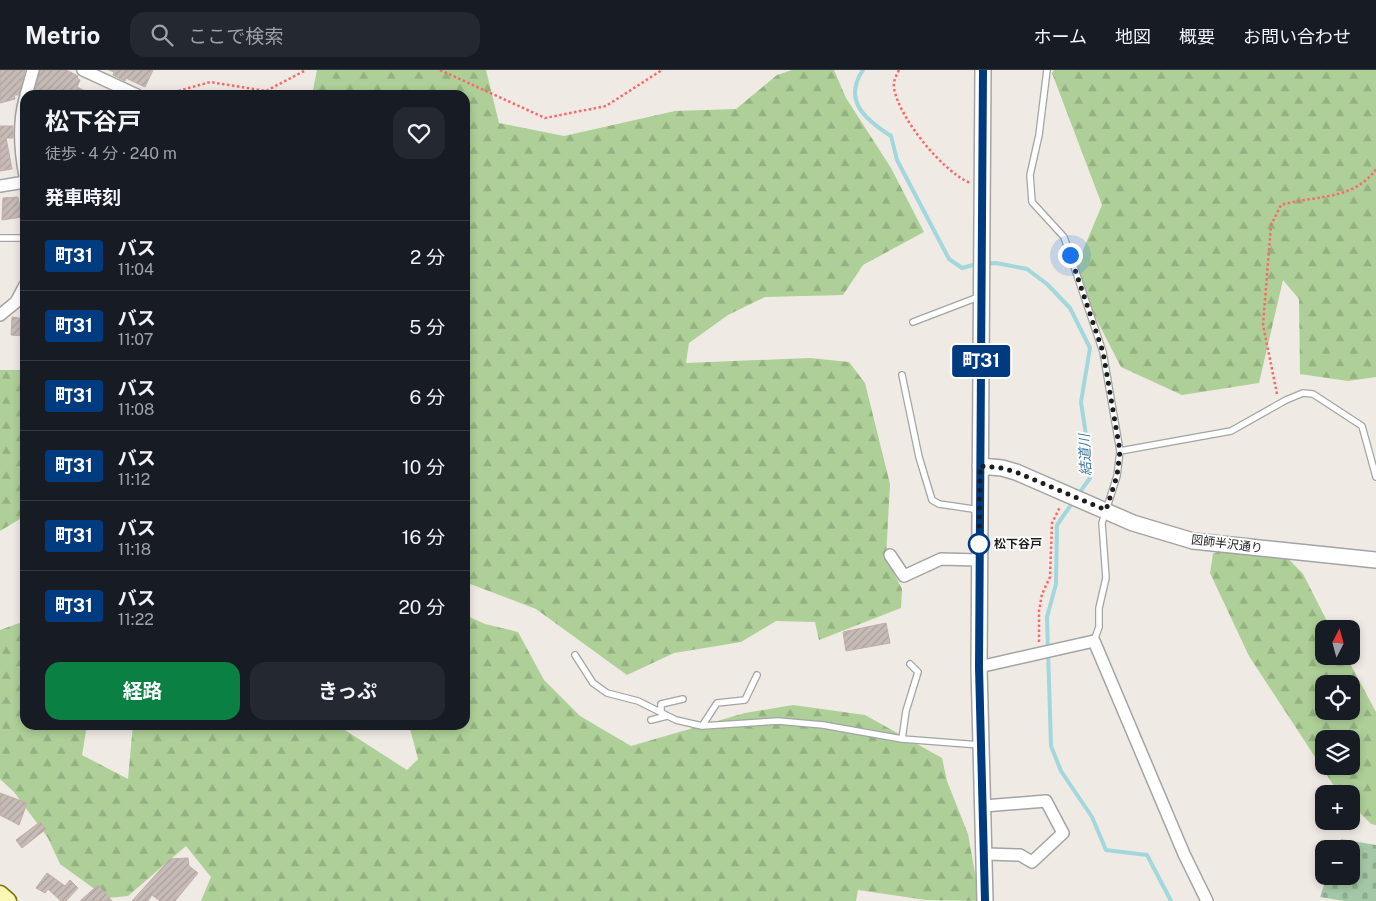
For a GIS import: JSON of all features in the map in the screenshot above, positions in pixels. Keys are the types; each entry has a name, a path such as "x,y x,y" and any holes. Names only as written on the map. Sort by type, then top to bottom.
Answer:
{"main road":[{"path":"0,894 8,901"}],"street":[{"path":"28,90 33,70"},
{"path":"83,70 126,90"},
{"path":"983,70 979,667 986,854 985,901"},
{"path":"20,130 20,153"},
{"path":"0,186 20,183"},
{"path":"0,316 16,302 20,295"},
{"path":"980,466 1002,468 1016,472 1069,493"},
{"name":"図師半沢通り","path":"1069,493 1162,533 1193,541 1376,560"},
{"path":"890,555 904,576 941,559 979,560"},
{"path":"979,667 1094,641 1184,854 1207,901"},
{"path":"984,806 1046,801 1063,833 1032,862 1020,855 986,854"}],"lane":[{"path":"1047,70 1039,135 1030,175 1032,202 1064,237 1103,352 1120,451 1117,476 1106,510 1102,534 1106,578 1099,608 1099,627 1094,641"},
{"path":"0,238 20,238"},
{"path":"913,322 981,296"},
{"path":"902,375 919,457 932,500 939,504 980,510"},
{"path":"1120,451 1231,431 1303,393 1313,394 1362,426 1376,477"},
{"path":"575,655 593,683 608,694 638,701 667,716 702,726 778,721 823,725 902,739 982,746"},
{"path":"902,739 906,711 918,672 910,664"},
{"path":"702,726 717,703 745,700 757,674"},
{"path":"661,712 661,704 683,699"},
{"path":"651,720 667,716"}],"path":[{"path":"268,90 306,70"},
{"path":"440,70 545,118 606,106 662,70"},
{"path":"899,70 895,79 894,89 909,123 940,161 964,180 982,188"},
{"path":"182,90 210,82 260,90"},
{"path":"1280,404 1263,324 1271,225 1281,205 1297,200 1315,200 1353,190 1376,169"},
{"path":"1041,653 1039,611 1042,594 1050,577 1052,522 1069,493"}],"green space":[{"path":"317,70 486,70 499,123 564,136 675,111 736,109 777,75 792,70 834,70 846,98 891,168 924,232 863,265 843,295 765,297 728,315 689,343 686,363 810,358 849,362 865,383 890,484 886,558 902,589 901,608 819,640 815,622 776,621 741,642 674,653 627,675 536,609 470,584 470,90 313,90"},
{"path":"1054,70 1376,70 1376,377 1348,381 1300,374 1299,299 1283,280 1259,383 1182,395 1121,367 1073,274 1102,205 1052,73"},
{"path":"0,370 20,370 20,519 0,531"},
{"path":"1233,544 1281,551 1303,574 1326,620 1315,620 1315,665 1351,665 1356,675 1315,675 1315,720 1360,720 1360,682 1376,712 1376,825 1371,824 1360,813 1360,785 1333,785 1327,775 1360,775 1360,730 1315,730 1315,757 1249,656 1210,573 1213,554"},
{"path":"470,617 485,624 518,632 544,680 580,716 631,746 745,713 793,705 865,715 942,758 947,781 968,834 980,901 926,900 858,890 856,901 201,901 211,877 186,846 128,896 107,898 60,864 48,838 14,792 0,779 0,630 20,623 20,730 86,730 82,755 128,779 133,730 345,730 407,770 418,759 410,730 470,730"},
{"path":"1360,842 1376,845 1376,901 1344,901 1320,897 1324,885 1360,885"}],"building":[{"path":"0,70 25,70 19,95 14,95 15,99 0,103"},
{"path":"40,70 66,70 78,76 77,78 80,80 77,87 83,90 35,90"},
{"path":"109,70 153,70 145,87 126,78 125,81 113,75 114,72"},
{"path":"0,126 13,126 13,138 6,138 12,169 0,171"},
{"path":"18,197 20,217 2,220 3,198"},
{"path":"12,317 20,318 20,336 11,335"},
{"path":"886,623 890,643 846,651 843,632"},
{"path":"0,793 27,803 19,825 0,815"},
{"path":"40,822 46,829 22,848 16,840"},
{"path":"188,858 189,866 198,873 175,901 160,901 152,895 148,901 132,901 170,859"},
{"path":"47,873 65,886 70,880 78,888 66,901 61,901 48,889 45,893 36,888"},
{"path":"98,885 112,901 80,901"}],"waterway":[{"name":"結道川","path":"863,70 857,81 855,91 860,109 873,123 891,136 897,160 949,259 962,268 977,264"},
{"name":"結道川","path":"984,264 996,263 1027,269 1047,284 1070,308 1090,348 1081,402 1090,462 1090,478 1077,496"},
{"name":"結道川","path":"1073,502 1057,525 1056,584 1047,617 1051,746 1061,771 1092,817 1106,850 1147,855 1171,901"}],"bus line":[{"name":"町31","path":"983,70 979,689 986,854 985,901"}],"place":[{"name":"松下谷戸","path":"979,544"}],"route":[{"path":"979,544 980,466 1002,468 1016,472 1106,510 1117,476 1120,451 1103,352 1070,255"}]}
